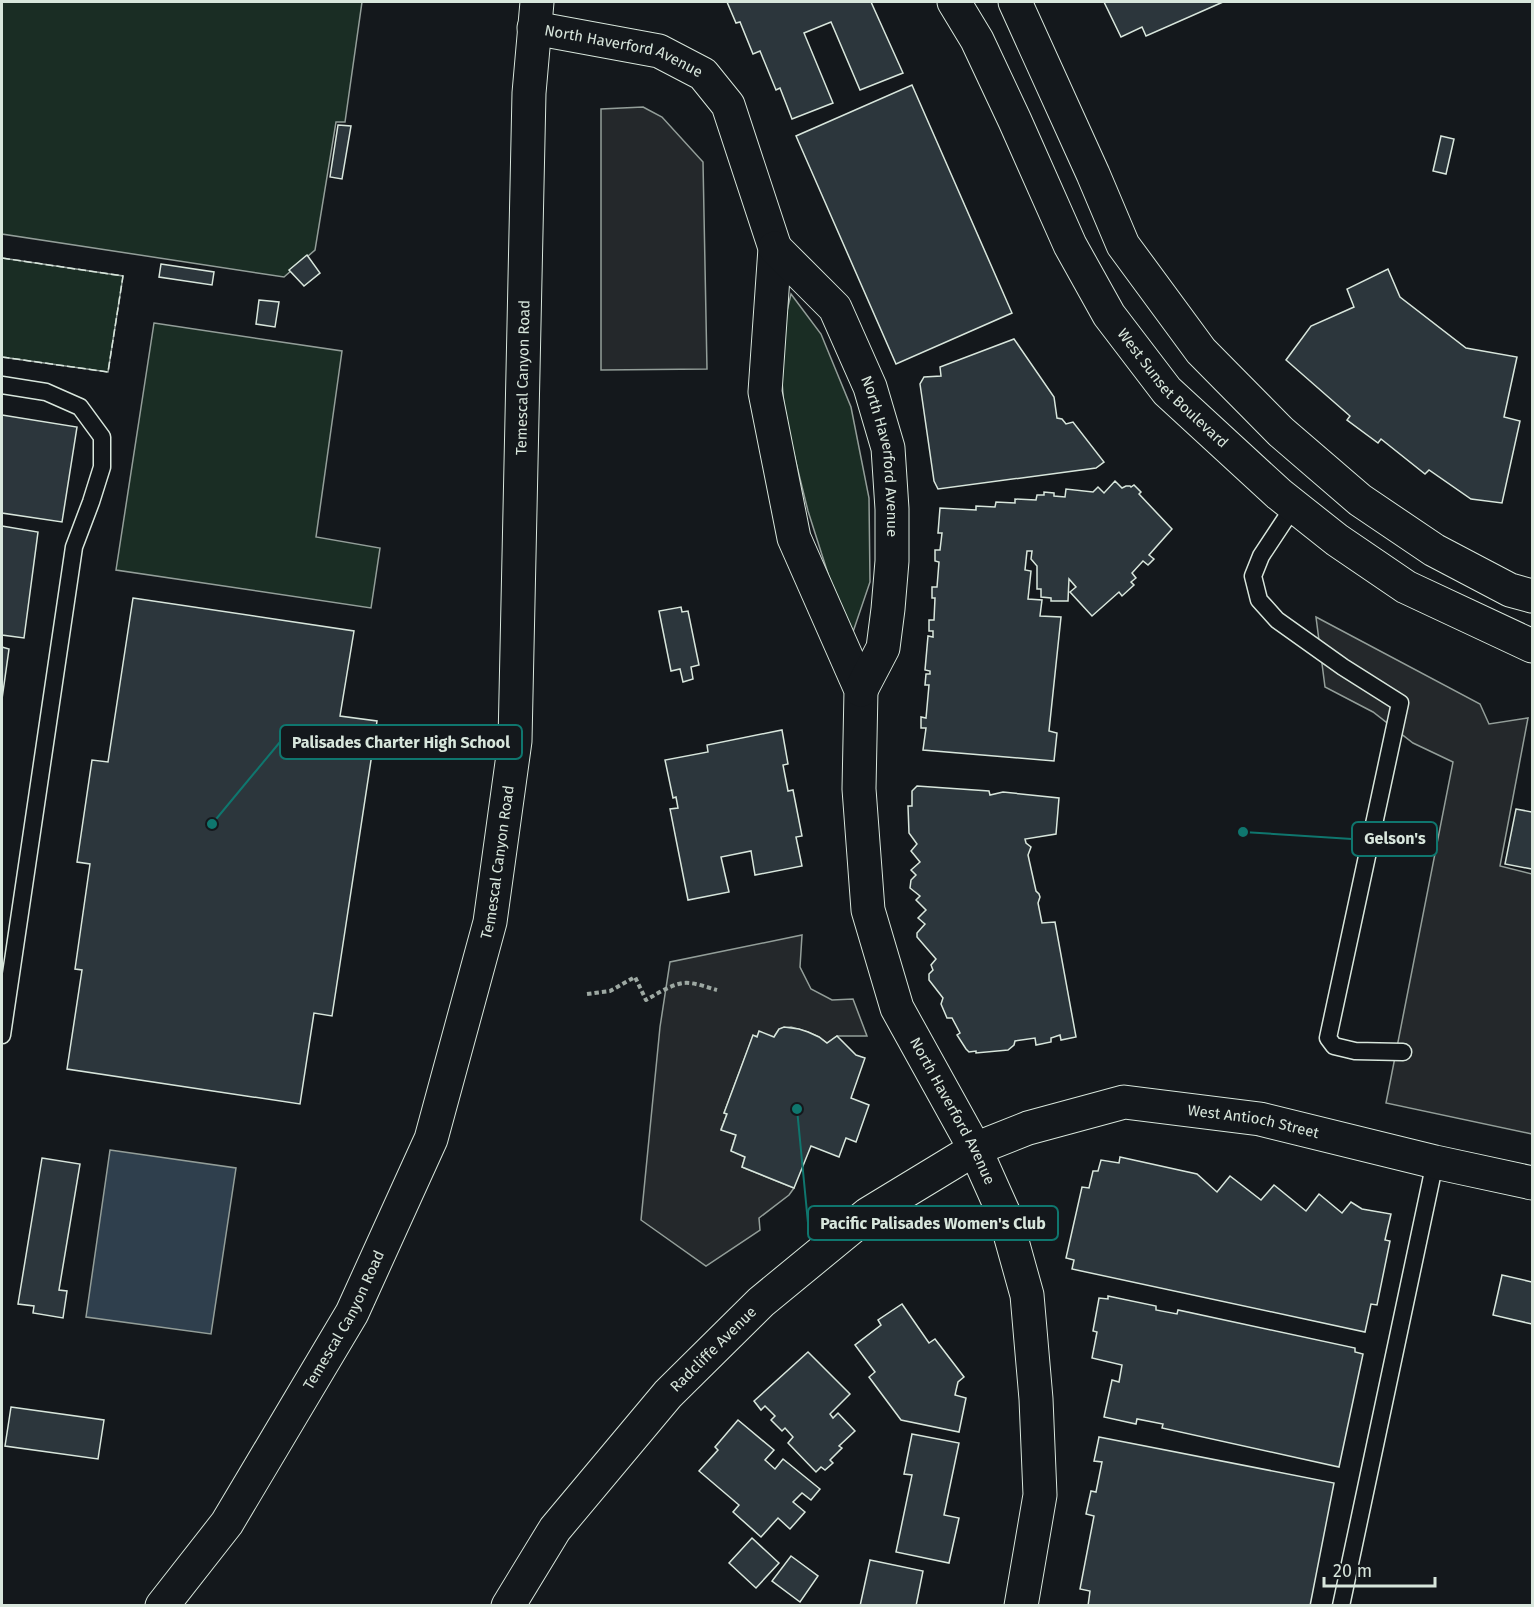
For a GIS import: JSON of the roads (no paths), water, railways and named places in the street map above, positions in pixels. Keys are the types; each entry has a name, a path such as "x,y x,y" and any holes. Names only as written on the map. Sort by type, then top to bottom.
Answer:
{"street":[{"name":"West Sunset Boulevard","path":"954,2 976,40 1015,121 1070,245 1109,315 1167,391 1279,494 1337,540 1406,587 1533,646"},
{"path":"1015,2 1124,245 1201,351 1281,432 1360,500 1434,550 1510,590 1533,596"},
{"name":"North Haverford Avenue","path":"536,15 659,51 703,74 728,105 775,248 765,392 794,538 861,690 859,789 868,910 897,1008 975,1149 1005,1216 1027,1294 1036,1399 1040,1495 1021,1605"},
{"name":"Temescal Canyon Road","path":"162,1605 227,1522 352,1313 431,1139 490,922 515,741 529,93 536,15"},
{"name":"North Haverford Avenue","path":"775,248 835,308 870,387 888,448 892,509 892,561 888,609 883,648 861,690"},
{"name":"West Antioch Street","path":"975,1149 1028,1128 1124,1101 1260,1119 1435,1162 1533,1183"},
{"name":"Radcliffe Avenue","path":"508,1605 562,1520 668,1394 761,1302 868,1214 975,1149"}],"lane":[{"path":"2,385 46,392 80,406 102,436 102,467 74,547 2,1035"},
{"path":"1294,506 1261,556 1253,576 1259,600 1276,620 1343,667 1401,703 1328,1038 1334,1046 1355,1051 1402,1052"},
{"path":"1341,1605 1435,1162"}],"water":[{"path":"110,1150 236,1168 211,1334 86,1317"}],"place":[{"name":"Palisades Charter High School","path":"212,824"},
{"name":"Gelson's","path":"1243,832"},
{"name":"Pacific Palisades Women's Club","path":"797,1109"}]}
